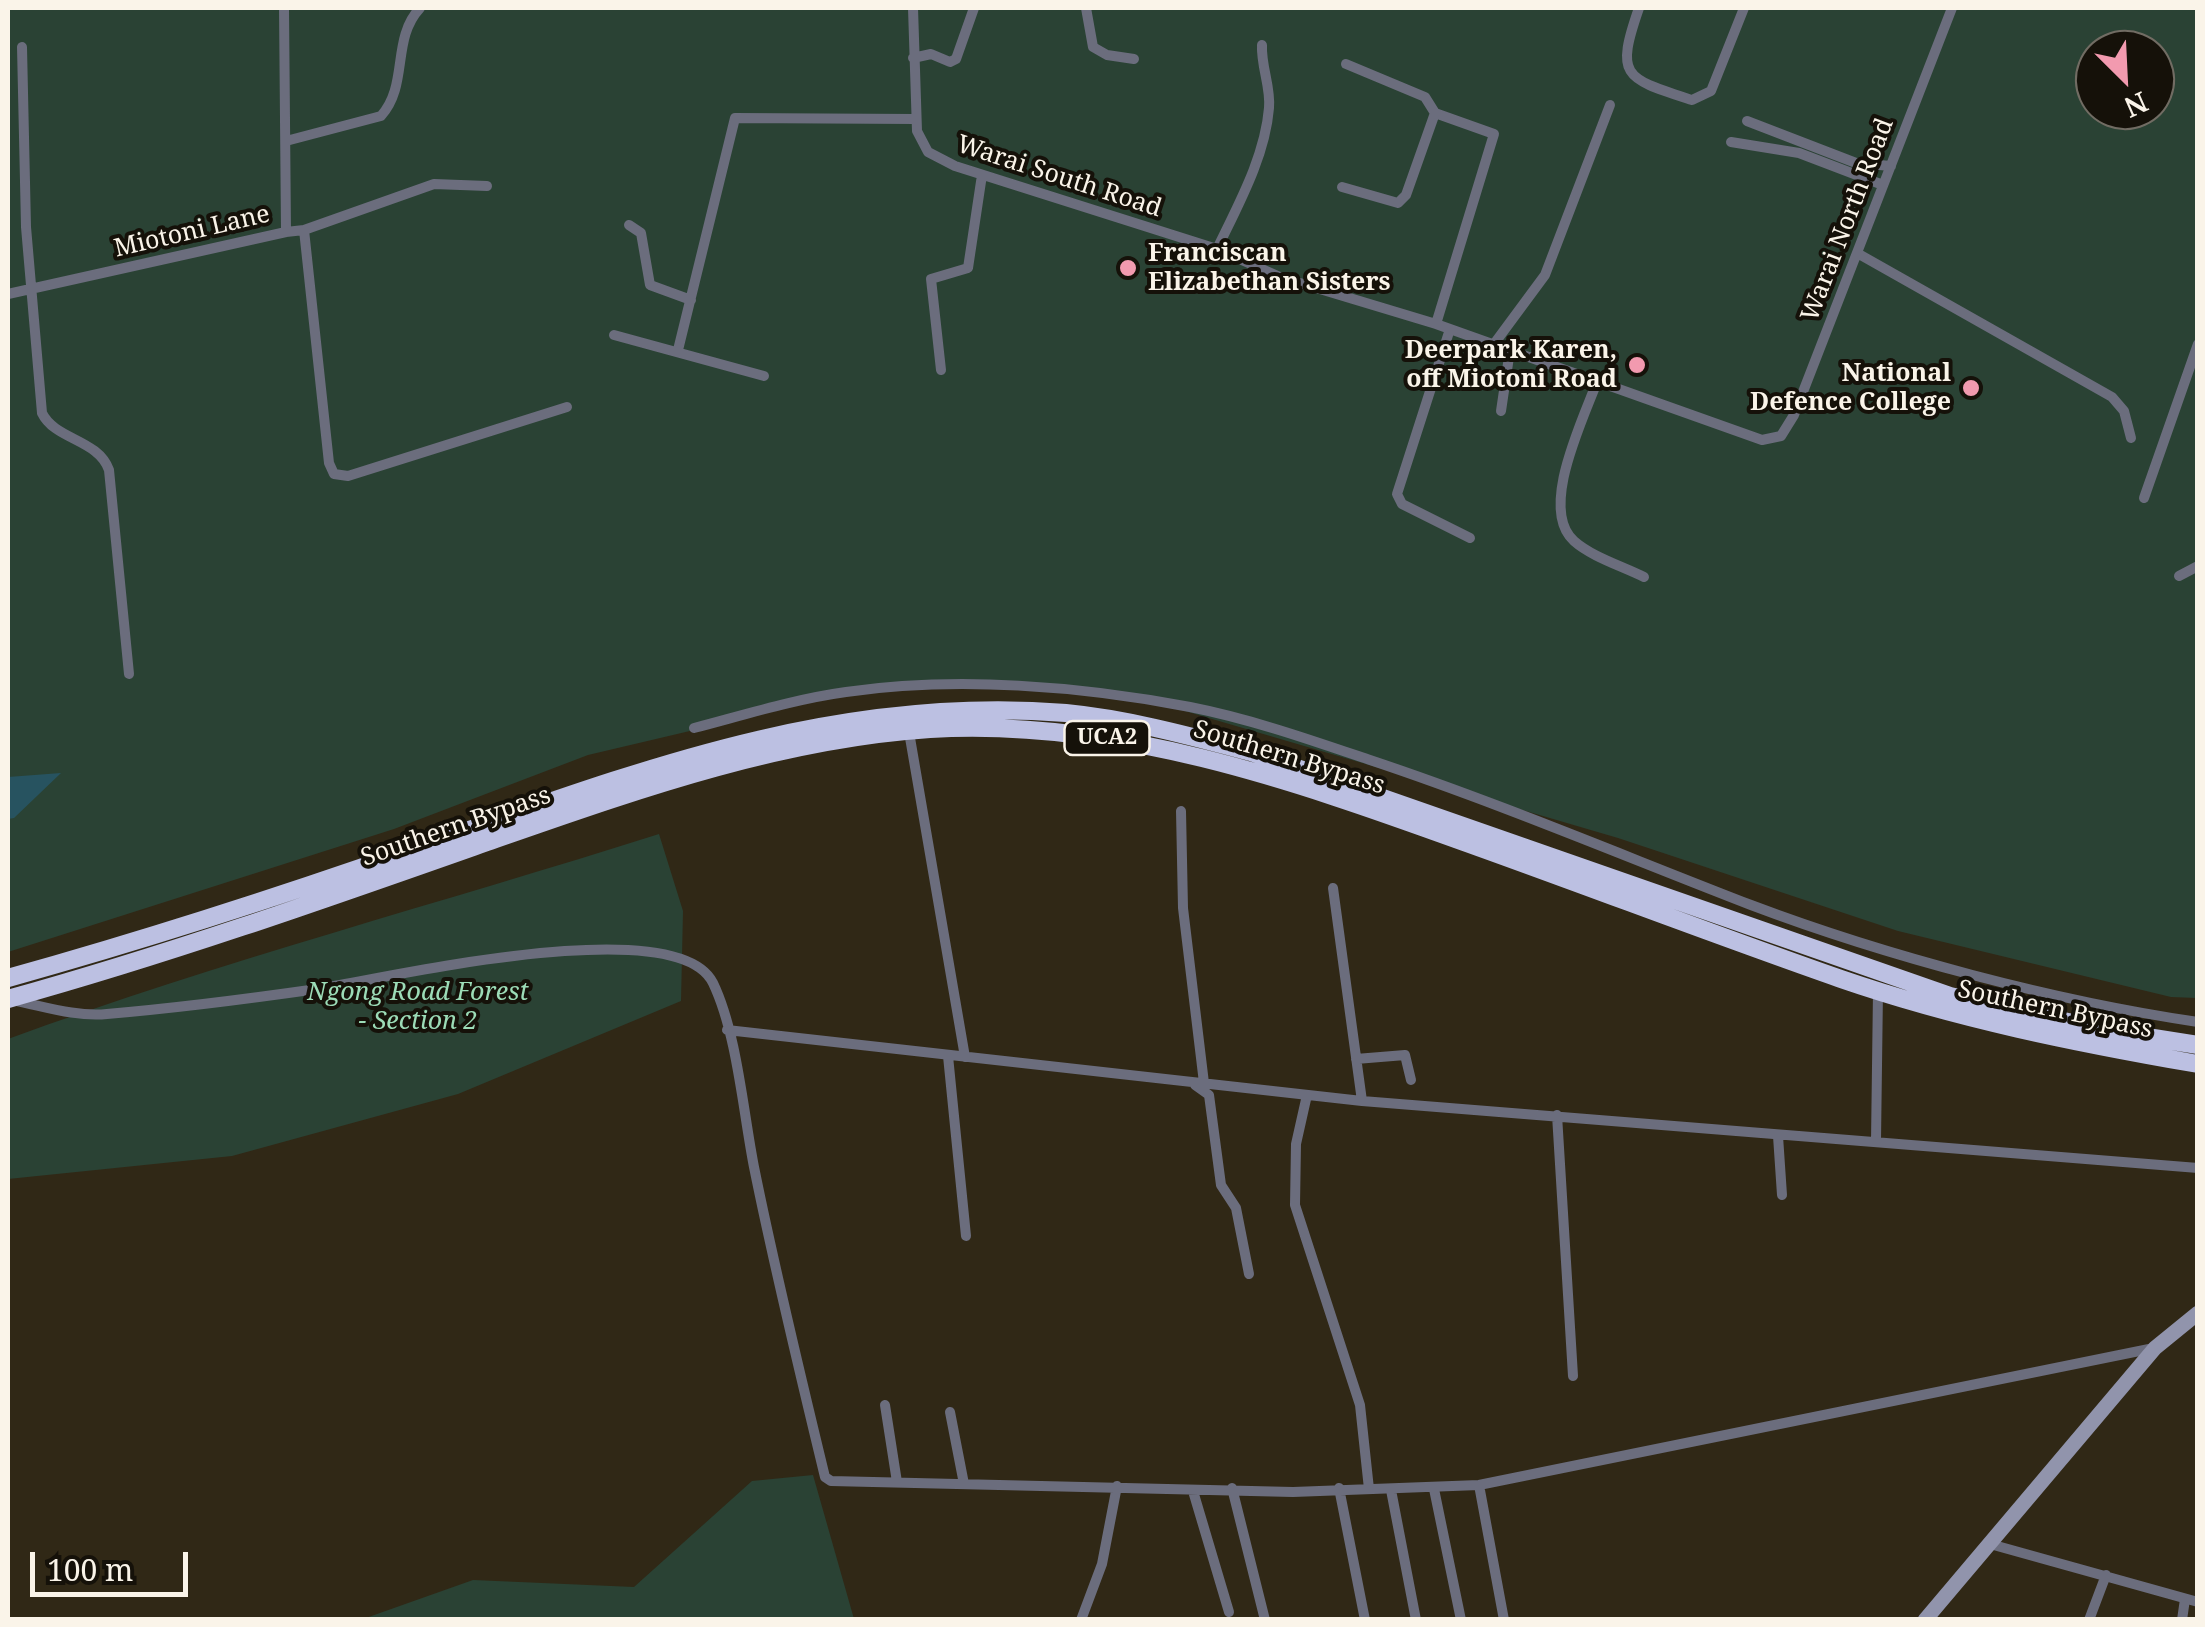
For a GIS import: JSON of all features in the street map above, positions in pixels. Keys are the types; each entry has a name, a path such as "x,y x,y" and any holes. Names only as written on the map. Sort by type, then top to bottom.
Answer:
{"highway":[{"name":"Southern Bypass","path":"8,978 294,892 731,743 840,721 954,713 1066,714 1168,730 1251,752 1950,996 2109,1031 2198,1044"},
{"name":"Southern Bypass","path":"8,999 296,909 737,761 832,741 909,732 1010,730 1100,737 1186,751 1342,798 1878,991 2031,1033 2198,1064"}],"main road":[{"path":"1925,1620 2155,1348 2198,1313"}],"street":[{"name":"Miotoni Lane","path":"8,294 286,232 284,8"},
{"path":"286,141 381,116 396,88 402,37 420,8"},
{"path":"678,350 735,118 915,119 913,8"},
{"path":"913,58 930,54 953,61 974,8"},
{"path":"1086,8 1096,50 1134,59"},
{"path":"1639,8 1624,51 1626,67 1636,78 1692,100 1711,90 1744,8"},
{"name":"Warai North Road","path":"1772,440 1788,428 1952,8"},
{"path":"1216,249 1246,188 1265,133 1269,100 1262,45"},
{"path":"22,47 30,289 36,316 43,417 97,452 109,470 128,674"},
{"path":"1346,64 1425,97 1435,113 1492,131 1495,138 1436,324"},
{"path":"1494,344 1545,275 1610,105"},
{"path":"1342,187 1398,203 1406,195 1435,113"},
{"name":"Warai South Road","path":"915,119 928,152 982,175 1216,249 1280,277 1436,324 1754,438 1772,440"},
{"path":"1746,121 1856,163 1891,166"},
{"path":"1730,142 1799,153 1883,186"},
{"path":"941,370 930,279 968,268 982,175"},
{"path":"286,232 304,230 434,184 488,186"},
{"path":"628,225 641,234 650,286 691,300"},
{"path":"304,230 329,464 334,474 348,476 567,407"},
{"path":"1857,253 2112,397 2124,411 2130,438"},
{"path":"1450,329 1397,494 1402,504 1470,538"},
{"path":"614,336 764,376"},
{"path":"2144,498 2194,365 2198,344"},
{"path":"1501,411 1510,350"},
{"path":"1598,380 1565,476 1560,516 1566,533 1578,545 1644,577"},
{"path":"2179,576 2198,566"},
{"path":"694,728 790,702 905,687 1006,687 1188,706 1248,720 1418,776 1804,923 1981,974 2198,1022"},
{"path":"909,732 965,1057"},
{"path":"1180,811 1183,908 1204,1084"},
{"path":"1332,888 1362,1101"},
{"path":"8,999 104,1014 368,981 435,964 600,948 670,958 708,976 726,1030 776,1272 825,1476 834,1482 1117,1486 1192,1491 1434,1489 1479,1484 2155,1348"},
{"path":"1876,1141 1878,991"},
{"path":"726,1030 1362,1101 2198,1168"},
{"path":"948,1056 966,1236"},
{"path":"1356,1059 1406,1056 1411,1080"},
{"path":"1190,1082 1209,1094 1220,1185 1236,1208 1249,1274"},
{"path":"1307,1095 1296,1144 1294,1205 1360,1405 1369,1489"},
{"path":"1558,1115 1572,1376"},
{"path":"1778,1136 1782,1195"},
{"path":"884,1405 897,1482"},
{"path":"950,1412 964,1484"},
{"path":"1479,1484 1504,1620"},
{"path":"1081,1620 1102,1564 1117,1486"},
{"path":"1232,1488 1264,1620"},
{"path":"1339,1488 1364,1620"},
{"path":"1434,1489 1461,1620"},
{"path":"1391,1490 1416,1620"},
{"path":"1192,1491 1229,1612"},
{"path":"1990,1544 2198,1602"},
{"path":"2089,1620 2106,1575"},
{"path":"2182,1620 2185,1599"}],"green space":[{"path":"8,8 2197,8 2197,998 2171,997 1898,931 1618,838 1144,699 1008,682 868,689 588,755 394,829 8,952"},
{"name":"Ngong Road Forest - Section 2","path":"659,834 683,911 681,1001 458,1094 232,1156 8,1179 8,1039 250,958"},
{"path":"813,1475 854,1619 363,1619 473,1580 634,1587 752,1481"}],"water":[{"path":"61,773 14,818 8,819 8,777"}],"place":[{"name":"Franciscan Elizabethan Sisters","path":"1128,268"},
{"name":"Deerpark Karen, off Miotoni Road","path":"1637,365"},
{"name":"National Defence College","path":"1971,388"}]}
